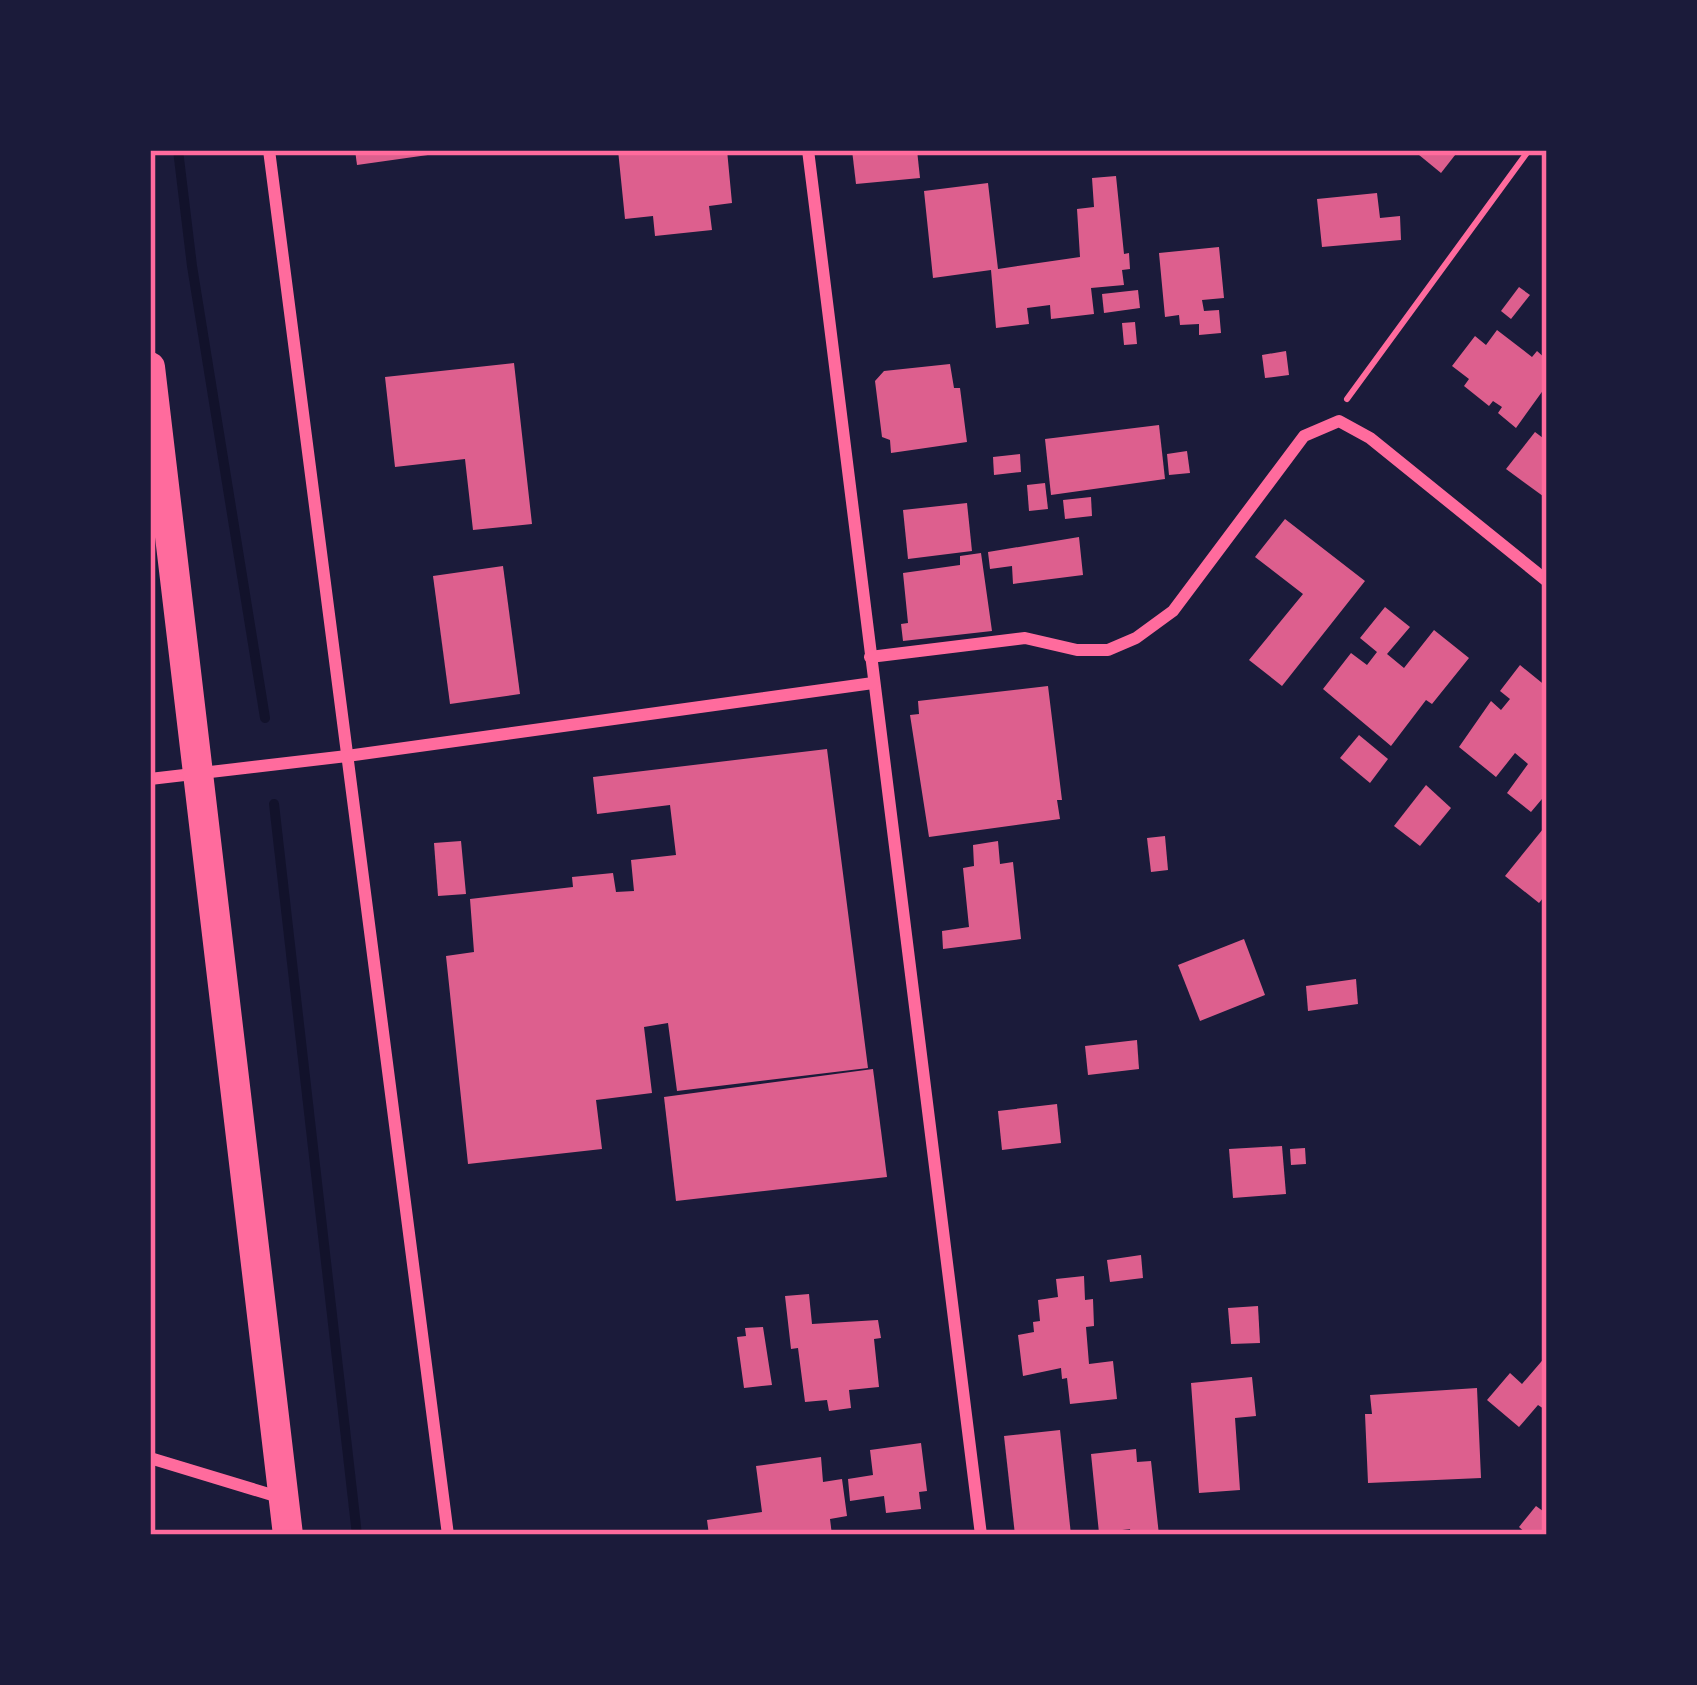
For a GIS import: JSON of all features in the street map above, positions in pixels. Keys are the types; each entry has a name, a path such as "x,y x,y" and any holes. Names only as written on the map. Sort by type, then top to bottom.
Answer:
{"main road":[{"path":"150,368 288,1535"}],"street":[{"path":"268,150 448,1535"},
{"path":"808,150 981,1535"},
{"path":"870,657 1024,638 1077,650 1108,650 1136,638 1173,611 1304,436 1339,421 1370,438 1547,581"},
{"path":"150,779 873,683"},
{"path":"156,1460 284,1498"}],"path":[{"path":"1339,421 1343,404 1529,150"}],"building":[{"path":"355,150 441,150 442,153 357,165"},
{"path":"618,150 727,150 732,203 709,206 712,230 655,236 653,216 625,219"},
{"path":"852,150 917,150 920,178 856,184"},
{"path":"1413,150 1459,150 1441,173"},
{"path":"1116,176 1124,254 1129,253 1130,269 1122,270 1124,285 1091,288 1094,314 1051,319 1050,305 1027,308 1029,324 996,328 991,270 933,278 924,191 988,183 998,269 1080,257 1077,209 1094,207 1092,178"},
{"path":"1377,193 1380,218 1400,216 1401,240 1322,247 1317,199"},
{"path":"1219,247 1224,298 1202,300 1204,311 1219,310 1221,333 1199,335 1199,324 1180,325 1179,315 1165,317 1159,253"},
{"path":"1519,287 1530,295 1511,319 1501,311"},
{"path":"1138,290 1140,308 1104,313 1102,294"},
{"path":"1135,322 1137,344 1124,345 1122,323"},
{"path":"1497,330 1532,357 1537,351 1547,360 1547,393 1544,389 1516,428 1498,413 1502,407 1493,401 1489,406 1464,386 1469,379 1452,366 1475,336 1486,345"},
{"path":"1286,351 1289,375 1265,378 1262,355"},
{"path":"514,363 532,524 473,530 465,459 395,467 385,377"},
{"path":"950,364 954,388 960,388 967,442 891,453 890,440 882,437 875,381 884,371"},
{"path":"1159,425 1165,479 1051,495 1045,439"},
{"path":"1535,432 1547,441 1547,499 1506,469"},
{"path":"1187,451 1190,473 1169,475 1167,454"},
{"path":"1020,454 1021,472 994,475 993,457"},
{"path":"1045,483 1048,509 1029,511 1027,485"},
{"path":"1091,497 1092,516 1065,519 1063,500"},
{"path":"967,503 972,551 908,559 903,510"},
{"path":"1285,519 1365,581 1282,686 1249,660 1303,594 1255,557"},
{"path":"1079,537 1083,575 1013,584 1012,566 990,569 988,552"},
{"path":"981,553 992,631 903,641 901,624 908,623 903,573 960,565 960,556"},
{"path":"503,566 520,694 450,704 433,576"},
{"path":"1385,607 1410,627 1387,654 1404,668 1434,630 1469,658 1432,704 1426,700 1391,746 1323,689 1351,653 1367,665 1377,652 1360,638"},
{"path":"1520,665 1547,687 1547,793 1531,812 1507,793 1528,764 1515,753 1496,777 1459,747 1491,701 1501,710 1510,699 1500,691"},
{"path":"1048,686 1062,800 1057,800 1060,819 929,837 910,715 919,714 918,701"},
{"path":"1359,735 1388,759 1370,783 1340,758"},
{"path":"827,749 868,1068 677,1091 668,1023 644,1027 652,1093 596,1100 602,1149 468,1164 446,956 474,952 470,899 573,887 572,877 613,873 616,892 634,891 631,860 676,855 670,805 597,814 593,777"},
{"path":"1426,785 1451,808 1420,846 1394,826"},
{"path":"1547,824 1547,893 1539,903 1505,876"},
{"path":"1165,836 1168,870 1151,872 1147,838"},
{"path":"461,841 466,894 438,896 434,843"},
{"path":"998,841 1000,864 1013,862 1021,939 943,949 942,931 969,927 963,868 974,866 973,845"},
{"path":"1244,939 1265,995 1200,1021 1178,965"},
{"path":"1356,979 1358,1004 1308,1011 1306,986"},
{"path":"1137,1040 1139,1069 1088,1075 1085,1046"},
{"path":"873,1069 887,1177 676,1201 664,1097"},
{"path":"1057,1104 1061,1143 1002,1150 998,1111"},
{"path":"1282,1146 1286,1194 1233,1198 1229,1149"},
{"path":"1305,1148 1306,1164 1291,1165 1290,1149"},
{"path":"1141,1255 1143,1278 1110,1282 1107,1260"},
{"path":"1084,1276 1085,1300 1093,1299 1094,1326 1086,1327 1089,1364 1113,1361 1117,1399 1070,1404 1061,1368 1023,1376 1018,1335 1034,1332 1033,1322 1040,1321 1038,1300 1058,1297 1056,1279"},
{"path":"809,1294 812,1324 878,1320 881,1338 874,1339 879,1387 849,1390 851,1408 829,1411 827,1400 805,1402 798,1348 791,1349 785,1296"},
{"path":"1258,1306 1260,1343 1231,1344 1228,1308"},
{"path":"763,1327 772,1385 744,1388 737,1337 746,1336 745,1328"},
{"path":"1547,1355 1547,1411 1538,1405 1519,1427 1487,1400 1510,1373 1522,1384"},
{"path":"1252,1377 1256,1416 1235,1418 1240,1490 1199,1493 1191,1383"},
{"path":"1477,1388 1481,1478 1368,1483 1365,1414 1372,1414 1370,1395"},
{"path":"1060,1430 1071,1535 1015,1535 1004,1436"},
{"path":"921,1443 927,1491 919,1492 921,1509 886,1513 884,1496 850,1501 848,1479 873,1475 870,1450"},
{"path":"1136,1449 1137,1462 1151,1461 1159,1535 1131,1535 1130,1529 1099,1533 1091,1454"},
{"path":"821,1457 823,1482 842,1479 847,1516 830,1519 832,1535 709,1535 707,1520 762,1512 756,1466"},
{"path":"1536,1506 1547,1514 1547,1535 1528,1535 1519,1527"}],"waterway":[{"path":"178,150 192,266 265,718"},
{"path":"274,804 357,1535"}]}
